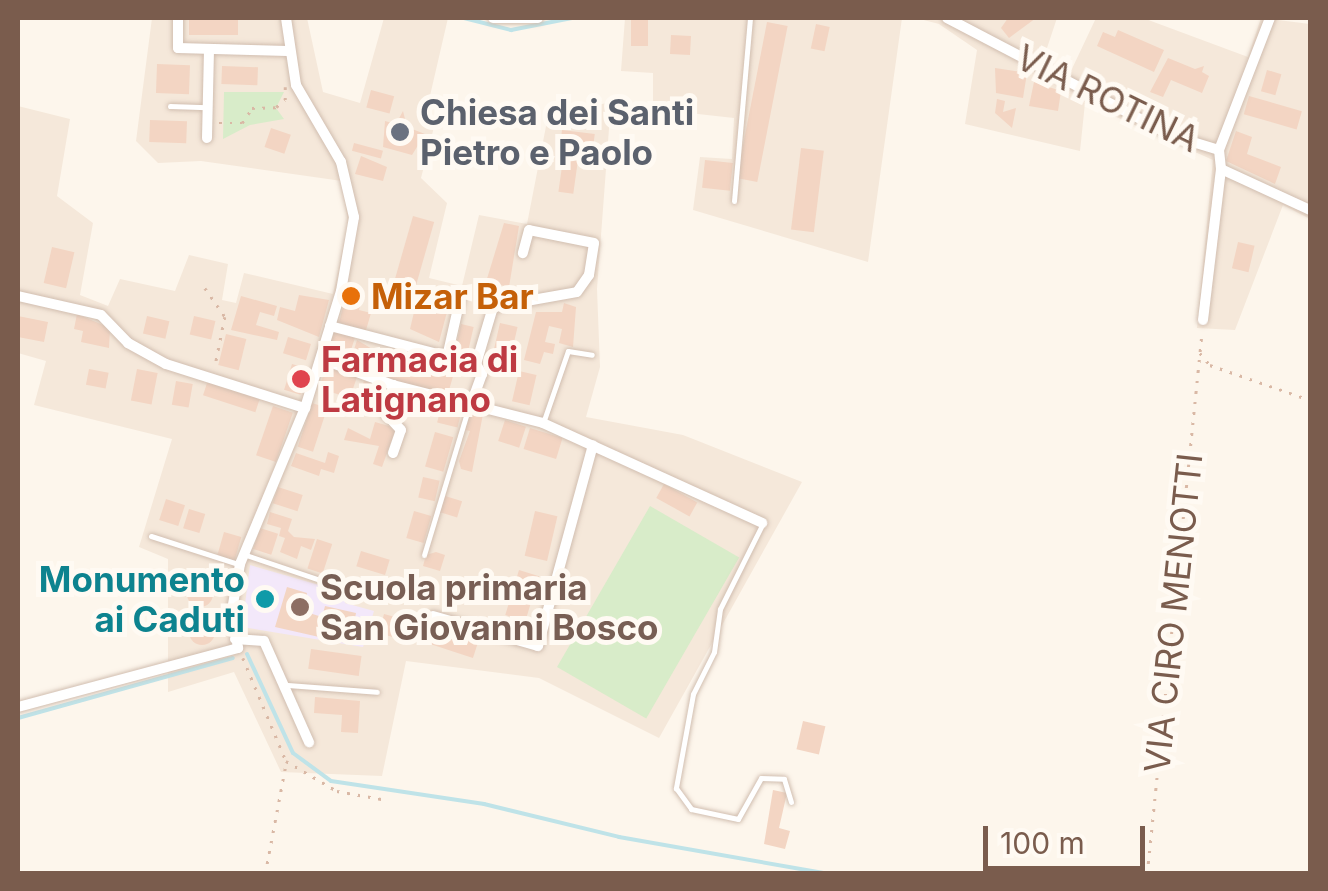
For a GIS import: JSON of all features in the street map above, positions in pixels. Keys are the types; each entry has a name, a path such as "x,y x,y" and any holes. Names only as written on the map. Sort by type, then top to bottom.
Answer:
{"street":[{"path":"178,18 176,47 288,50"},
{"path":"237,643 232,610 241,559 305,408 321,359 354,197 292,72 286,18"},
{"path":"493,18 538,18"},
{"name":"VIA ROTINA","path":"947,18 1173,136 1218,150 1220,169 1310,210"},
{"path":"1218,150 1270,18"},
{"path":"207,138 209,49"},
{"path":"1203,320 1220,169"},
{"path":"476,364 493,307 576,292 589,275 594,243 529,230 523,252"},
{"path":"446,356 461,295"},
{"path":"18,296 101,316 128,343 212,378 305,408"},
{"path":"330,326 476,364 482,374 472,404"},
{"path":"321,359 393,385 543,423 762,523"},
{"path":"393,385 386,414 401,430 393,453"},
{"path":"432,616 538,646 593,445"},
{"path":"18,707 237,643 264,641 309,742"}],"lane":[{"path":"734,202 750,18"},
{"path":"170,106 208,107"},
{"path":"543,423 568,351 592,355"},
{"path":"424,555 472,404"},
{"path":"762,523 720,609 714,652 693,694 676,788 691,809 738,818 762,778 784,779 791,802"},
{"path":"150,536 332,584"},
{"path":"284,684 376,692"}],"path":[{"path":"208,123 242,123 252,108 276,107 285,100 286,72 292,72"},
{"path":"204,288 225,322 212,378"},
{"name":"VIA CIRO MENOTTI","path":"1147,874 1203,320"},
{"path":"1200,352 1210,364 1310,400"},
{"path":"237,643 286,762 264,874"},
{"path":"286,762 337,791 381,799"}],"shaded area":[{"path":"152,18 307,18 323,92 360,103 384,18 448,18 426,113 435,123 421,178 447,203 429,278 462,286 479,215 527,224 548,116 611,102 597,289 600,367 586,417 683,435 802,482 659,738 539,678 406,661 382,776 281,772 234,672 168,692 168,559 139,547 172,439 34,405 46,361 18,353 18,106 70,119 57,196 93,223 80,295 108,306 120,279 175,291 189,255 228,264 222,300 236,303 244,273 333,294 348,224 342,181 201,161 158,163 136,141"},
{"path":"625,18 902,18 868,262 693,210 700,157 732,159 734,118 653,109 653,73 621,71"},
{"path":"916,18 1057,18 1044,57 1070,73 1096,18 1143,18 1248,57 1261,18 1310,24 1310,219 1283,205 1235,330 1197,328 1213,160 1085,103 1080,151 965,124 977,50 939,24"},
{"name":"Scuola primaria San Giovanni Bosco","path":"250,565 347,593 345,603 374,611 363,647 242,627"}],"green space":[{"path":"224,92 284,92 276,108 284,119 250,125 223,139"},
{"path":"650,506 739,558 646,719 557,667"}],"building":[{"path":"189,18 238,18 238,35 189,35"},
{"path":"631,18 648,18 648,46 631,46"},
{"path":"1008,18 1036,18 1009,38 1001,28"},
{"path":"767,22 788,26 757,182 737,178"},
{"path":"816,24 830,27 824,51 811,48"},
{"path":"1118,30 1164,50 1154,72 1097,46 1103,32 1115,37"},
{"path":"671,35 691,36 690,55 670,54"},
{"path":"1168,58 1195,69 1204,66 1202,72 1209,76 1202,93 1171,80 1163,97 1150,92"},
{"path":"157,64 190,65 189,94 156,93"},
{"path":"222,66 258,67 257,85 221,84"},
{"path":"995,68 1027,73 1023,98 996,93"},
{"path":"1267,70 1281,74 1275,95 1261,91"},
{"path":"1034,82 1061,91 1058,111 1029,106"},
{"path":"371,90 394,96 390,114 366,107"},
{"path":"1249,96 1302,111 1297,129 1244,114"},
{"path":"997,99 1005,101 1003,112 1016,108 1012,128 995,113"},
{"name":"Chiesa dei Santi Pietro e Paolo","path":"403,111 407,127 425,134 412,155 383,147 385,121 396,124"},
{"path":"150,120 187,121 186,143 149,142"},
{"path":"271,128 291,135 284,154 264,147"},
{"path":"562,130 595,134 592,159 559,155"},
{"path":"1236,131 1252,137 1247,154 1281,167 1275,184 1226,161"},
{"path":"354,143 383,151 381,158 352,151"},
{"path":"801,148 824,151 814,232 791,229"},
{"path":"361,156 387,167 383,181 355,174"},
{"path":"563,159 578,161 573,194 558,192"},
{"path":"705,160 733,163 730,191 702,188"},
{"path":"413,216 434,222 416,286 395,279"},
{"path":"504,223 519,226 509,287 486,282"},
{"path":"1238,242 1255,246 1248,272 1232,268"},
{"path":"52,247 74,252 66,288 44,283"},
{"path":"347,290 363,295 359,310 371,313 366,330 339,323"},
{"path":"438,293 451,297 439,342 410,329 415,308 433,313"},
{"path":"299,295 329,300 319,337 277,320 280,307 295,311"},
{"path":"241,296 277,306 274,316 260,312 256,325 279,332 277,340 231,330"},
{"path":"564,303 576,307 573,347 559,343 562,329 549,326 545,342 555,344 553,354 544,352 540,364 524,360 536,312 562,312"},
{"path":"77,314 110,328 109,348 81,342 83,331 74,329"},
{"path":"18,316 48,322 44,342 18,337"},
{"path":"147,316 169,321 165,339 143,334"},
{"path":"194,316 215,321 211,339 190,335"},
{"path":"500,323 518,327 511,357 493,353"},
{"path":"461,324 474,327 468,350 456,347"},
{"path":"334,331 355,338 351,350 330,343"},
{"path":"226,334 246,339 239,370 218,365"},
{"path":"288,337 311,344 306,360 283,353"},
{"path":"357,340 411,372 417,352 431,357 429,365 454,373 447,397 334,360 336,351 352,356"},
{"path":"292,364 308,369 300,395 284,390"},
{"path":"326,367 357,377 345,412 336,409 340,395 319,388"},
{"path":"89,369 109,373 106,389 86,385"},
{"path":"137,369 158,373 152,404 131,400"},
{"path":"519,371 537,375 530,405 512,401"},
{"path":"208,380 260,397 255,412 203,395"},
{"path":"176,381 193,384 189,408 172,405"},
{"path":"364,381 389,389 382,409 358,401"},
{"path":"312,403 327,408 313,452 298,447"},
{"path":"442,403 462,408 458,427 437,422"},
{"path":"273,406 293,413 276,462 256,455"},
{"path":"467,410 483,414 472,472 461,469 459,461 470,431 462,429"},
{"path":"505,420 526,427 519,448 498,441"},
{"path":"375,422 396,428 382,467 373,464 379,446 344,440 348,428 370,439"},
{"path":"530,428 563,438 556,459 524,449"},
{"path":"435,432 453,437 443,472 425,467"},
{"path":"328,452 339,456 334,473 321,469 319,476 291,466 296,453 325,463"},
{"path":"423,477 440,481 435,501 418,497"},
{"path":"664,484 697,502 689,516 656,498"},
{"path":"278,487 303,495 297,511 273,503"},
{"path":"442,495 462,501 457,517 437,511"},
{"path":"166,499 185,505 178,526 159,520"},
{"path":"189,509 205,514 199,533 183,528"},
{"path":"414,511 431,516 424,543 406,538"},
{"path":"535,511 557,516 547,561 525,556"},
{"path":"270,512 292,519 288,531 294,537 315,539 311,550 301,546 297,559 280,552 285,538 279,536 281,528 267,524"},
{"path":"260,528 278,534 271,555 253,549"},
{"path":"224,532 241,537 234,561 217,556"},
{"path":"317,539 332,544 323,573 307,568"},
{"path":"361,551 390,560 385,575 356,566"},
{"path":"426,555 445,555 440,571 423,566"},
{"path":"519,570 539,576 525,621 505,615"},
{"path":"200,581 209,585 213,594 209,603 200,607 191,603 187,594 191,585"},
{"path":"287,587 307,593 303,611 322,617 325,606 356,613 350,644 275,627"},
{"path":"384,614 406,620 401,639 379,633"},
{"path":"202,619 211,623 215,632 211,641 202,645 193,641 189,632 193,623"},
{"path":"436,626 479,640 473,658 430,644"},
{"path":"311,649 362,656 359,676 308,669"},
{"path":"315,697 360,701 358,733 341,732 342,715 314,713"},
{"path":"803,721 825,726 819,754 796,749"},
{"path":"773,790 787,793 779,828 790,831 785,849 764,844"}],"waterway":[{"path":"464,18 511,30 572,18"},
{"path":"247,654 293,753 331,781 484,804 619,837 828,874"},
{"path":"18,718 233,658"}],"place":[{"name":"Chiesa dei Santi Pietro e Paolo","path":"400,132"},
{"name":"Mizar Bar","path":"351,296"},
{"name":"Farmacia di Latignano","path":"301,379"},
{"name":"Monumento ai Caduti","path":"265,599"},
{"name":"Scuola primaria San Giovanni Bosco","path":"300,607"}]}
